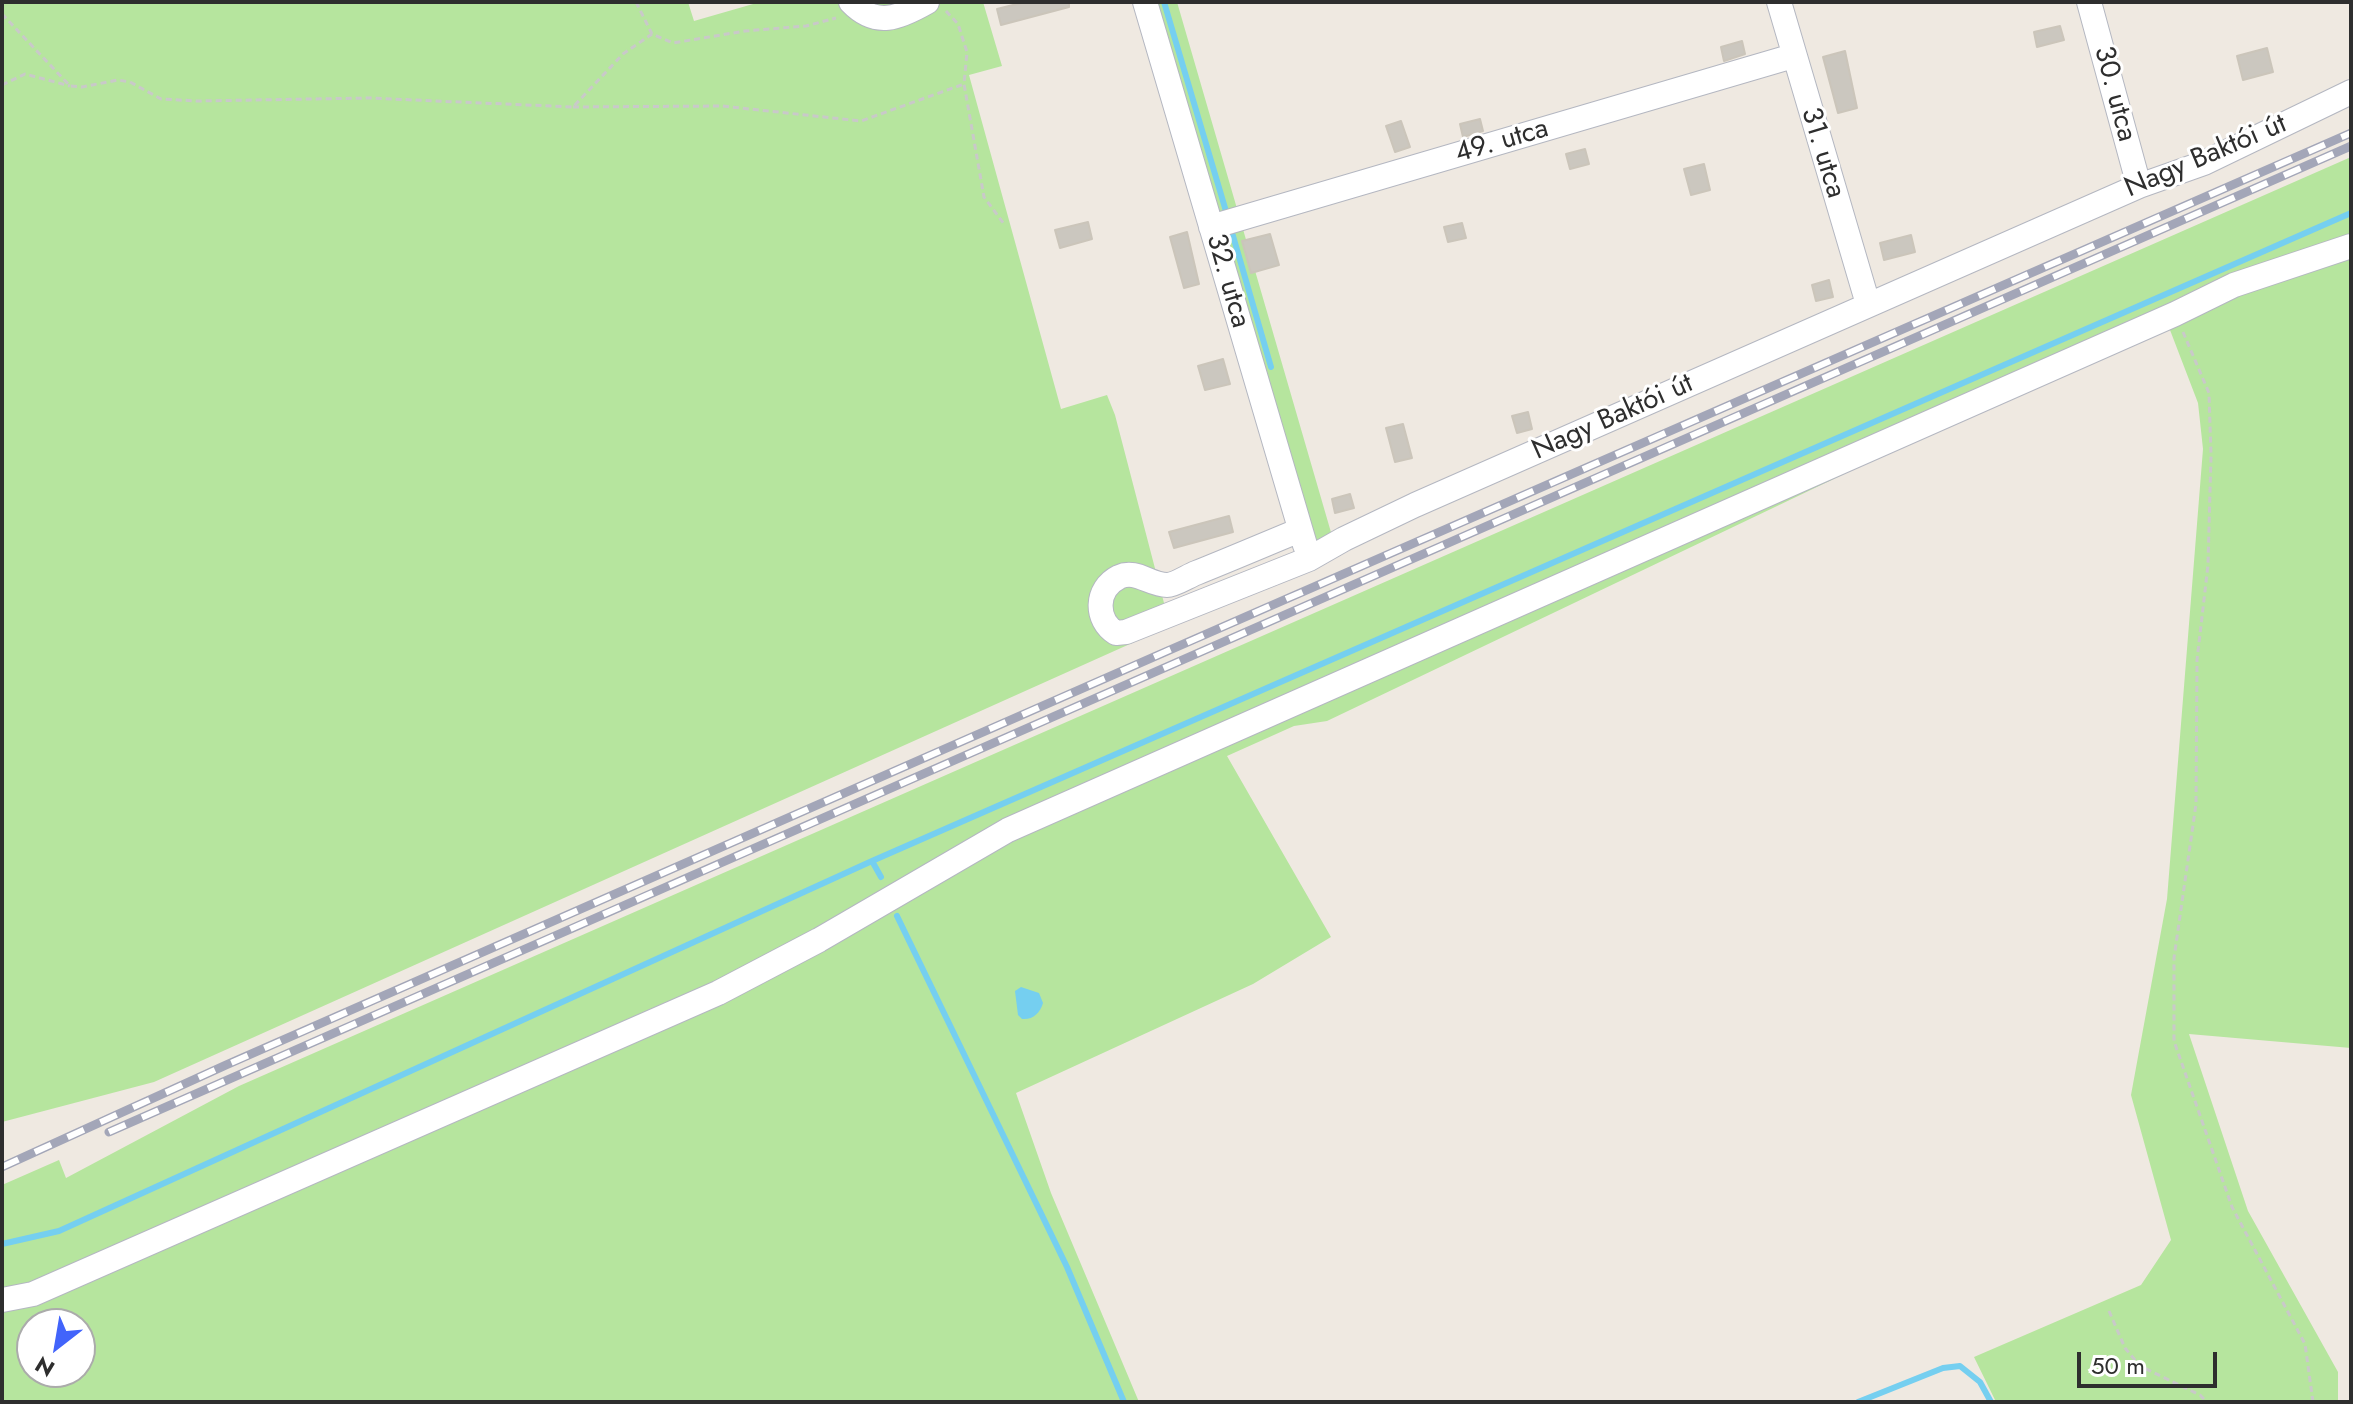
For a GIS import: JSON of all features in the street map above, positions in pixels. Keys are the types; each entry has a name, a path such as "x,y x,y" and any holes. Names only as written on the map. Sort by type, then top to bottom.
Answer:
{"street":[{"name":"32. utca","path":"1145,2 1309,559"},
{"name":"31. utca","path":"1779,2 1868,304"},
{"name":"30. utca","path":"2089,2 2139,186"},
{"path":"855,6 872,18 882,19 924,3"},
{"name":"49. utca","path":"1211,227 1793,56"},
{"name":"Nagy Baktói út","path":"1300,530 1167,585 1130,575 1119,577 1102,595 1100,611 1103,622 1116,633 1126,632 1309,559 1415,505 2139,186 2204,163 2351,92"},
{"path":"2,1300 33,1294 718,993 819,940 1008,830 2175,314 2234,285 2351,246"}],"path":[{"path":"636,2 652,34 673,43 745,31 806,26 855,6"},
{"path":"924,3 937,6 958,24 967,52 964,84 984,197 1004,224"},
{"path":"2,14 70,86"},
{"path":"573,107 623,54 652,34"},
{"path":"2,85 25,74 82,87 118,80 130,82 161,99 369,98 573,107 722,106 861,121 964,84"},
{"path":"2175,314 2209,393 2211,455 2208,565 2197,660 2196,804 2174,958 2174,1041 2232,1207 2305,1344 2313,1402"},
{"path":"2109,1311 2125,1348 2140,1366 2200,1395 2207,1402"}],"green space":[{"path":"2,2 688,2 694,21 760,2 983,2 1002,66 969,75 1061,409 1107,395 1115,415 1170,626 154,1082 2,1122"},
{"path":"1133,2 1177,2 1337,553 1305,567"},
{"path":"2351,157 2351,1048 2189,1034 2248,1211 2338,1372 2338,1402 1996,1402 1974,1357 2141,1285 2171,1240 2131,1095 2167,899 2203,449 2198,403 2170,330 2066,368 1327,721 1294,726 1227,756 1331,937 1253,984 1016,1093 1051,1193 1139,1402 2,1402 2,1185 59,1160 66,1178 239,1086"}],"water":[{"path":"1021,987 1039,993 1043,1003 1033,1017 1022,1019 1018,1015 1015,991"}],"building":[{"path":"1025,2 1069,2 1069,7 1001,25 997,9"},
{"path":"2060,26 2064,40 2037,47 2034,32"},
{"path":"1742,41 1745,54 1724,61 1721,47"},
{"path":"2267,48 2273,72 2243,80 2237,56"},
{"path":"1845,51 1857,108 1838,113 1823,57"},
{"path":"1480,119 1483,131 1463,137 1460,124"},
{"path":"1401,121 1410,147 1395,152 1386,126"},
{"path":"1585,149 1589,164 1570,169 1566,154"},
{"path":"1704,164 1710,190 1691,195 1684,169"},
{"path":"1088,222 1092,239 1060,248 1055,230"},
{"path":"1462,223 1466,238 1448,242 1444,227"},
{"path":"1187,232 1199,284 1184,288 1170,237"},
{"path":"1270,234 1279,265 1251,273 1242,241"},
{"path":"1911,235 1915,252 1884,260 1880,243"},
{"path":"1829,280 1833,297 1816,301 1812,285"},
{"path":"1223,359 1230,384 1205,390 1198,366"},
{"path":"1528,412 1532,429 1517,433 1512,416"},
{"path":"1403,424 1412,458 1395,462 1386,428"},
{"path":"1350,494 1354,508 1335,513 1332,499"},
{"path":"1229,516 1233,532 1174,548 1169,532"}],"waterway":[{"path":"1164,2 1228,218"},
{"path":"2,1244 59,1231 872,861 2351,213"},
{"path":"1231,229 1271,367"},
{"path":"872,861 881,877"},
{"path":"897,916 1067,1267 1124,1402"},
{"path":"1858,1402 1943,1368 1960,1366 1980,1382 1991,1402"}],"railway":[{"path":"2,1167 226,1065 2351,133"},
{"path":"109,1132 2351,146"}]}
